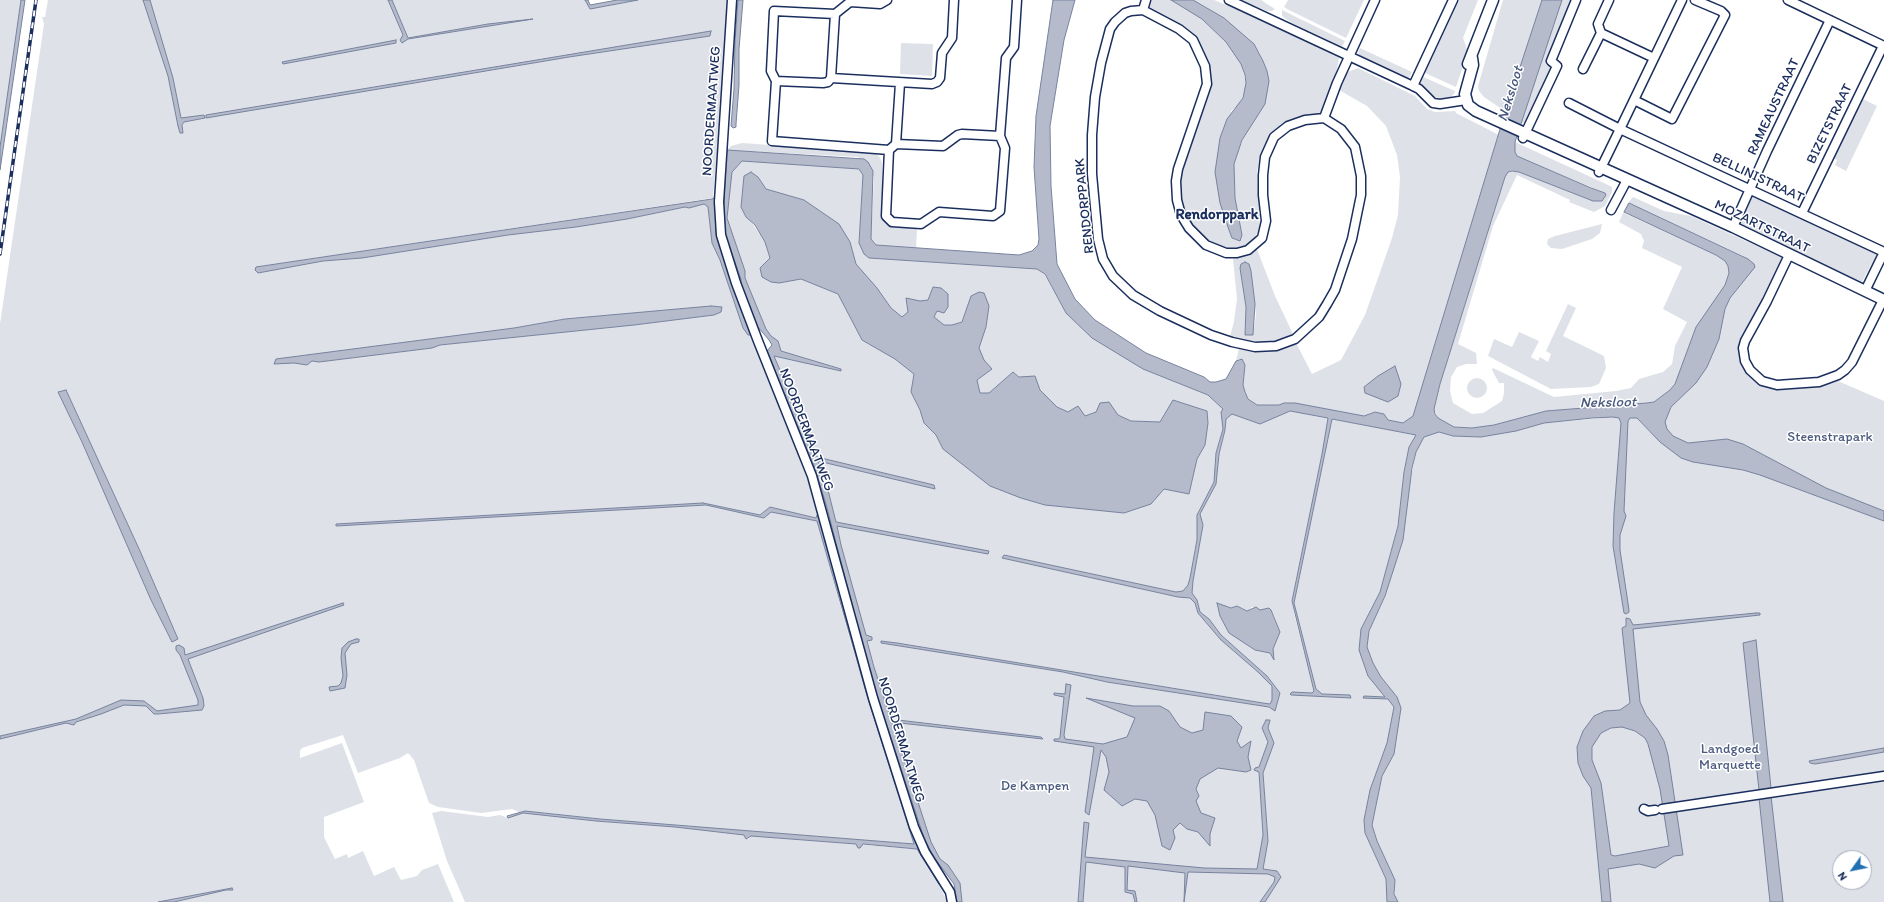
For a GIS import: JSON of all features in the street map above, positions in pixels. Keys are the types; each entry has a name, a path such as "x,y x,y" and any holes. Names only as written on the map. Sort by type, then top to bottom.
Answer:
{"main road":[{"path":"1462,101 1459,92 1466,67 1472,58 1493,0"},
{"name":"MOZARTSTRAAT","path":"1462,101 1467,113 1521,134 1600,170 1612,178 1627,180 1733,227 1884,300"}],"street":[{"name":"NOORDERMAATWEG","path":"732,0 718,215 721,235 736,283 812,476 860,654 914,827 925,852 948,888 952,902"},
{"path":"887,0 880,4 850,2 835,14 774,11 771,71 776,81 772,141 892,147 943,146 958,134 1000,136"},
{"path":"776,81 823,83 831,78 932,84 940,78 942,53 952,38 954,0"},
{"path":"900,83 885,213 889,221 922,224 939,212 993,216 999,213 1001,208 1005,148 1000,136 1006,58 1014,47 1017,0"},
{"path":"1146,0 1143,10 1174,26 1193,40 1205,66 1207,84 1178,169 1176,181 1177,200 1181,215 1189,228 1206,245 1226,253 1237,253 1248,250 1262,238 1266,221 1262,175 1268,148 1274,137 1288,126 1304,120 1324,118 1349,57 1375,0"},
{"path":"1229,0 1419,89 1433,103 1440,104 1462,101"},
{"path":"1413,86 1453,0"},
{"path":"1521,134 1557,66 1551,61 1576,0"},
{"path":"1583,69 1601,33 1598,24 1609,0"},
{"path":"1600,170 1682,0"},
{"path":"1634,100 1672,119 1725,15 1721,11 1695,0"},
{"path":"1788,0 1884,46"},
{"name":"RENDORPPARK","path":"1143,10 1131,10 1125,13 1110,29 1101,63 1095,97 1092,135 1095,207 1098,239 1103,259 1113,276 1121,285 1140,299 1186,324 1211,335 1232,342 1255,347 1276,346 1285,343 1295,339 1308,329 1319,317 1335,290 1352,240 1361,195 1362,176 1355,147 1341,129 1324,118"},
{"path":"831,78 835,14"},
{"name":"RAMEAUSTRAAT","path":"1733,227 1767,151 1830,20"},
{"path":"1601,33 1654,58"},
{"name":"BIZETSTRAAT","path":"1802,213 1884,46"},
{"name":"BELLINISTRAAT","path":"1569,103 1620,129 1750,188 1884,252"},
{"path":"1611,210 1627,180"},
{"path":"1865,291 1884,252"},
{"path":"1789,255 1767,300 1744,341 1743,348 1746,362 1750,370 1762,381 1777,385 1819,382 1838,376 1846,370 1852,362 1884,300"},
{"path":"1644,809 1648,811 1884,776"}],"green space":[{"path":"0,0 21,0 0,147"},
{"path":"48,0 143,0 168,76 181,133 184,121 205,118 204,115 181,119 173,78 150,0 388,0 403,35 401,40 402,42 408,39 516,21 488,24 408,38 392,0 585,0 590,9 638,0 727,0 721,108 713,198 256,267 258,273 323,261 362,258 508,235 627,219 685,207 689,208 699,204 704,204 708,207 712,243 720,260 743,328 750,335 796,446 809,484 818,515 817,518 770,507 760,515 703,503 336,526 706,505 764,518 770,512 817,521 851,644 914,844 600,819 538,812 519,812 512,809 481,813 438,807 429,803 414,760 408,753 400,758 358,773 343,735 302,748 300,751 300,758 342,743 364,802 324,817 324,837 335,859 347,854 348,858 363,851 374,876 394,867 401,880 417,876 422,870 438,864 454,902 174,902 226,890 233,890 232,888 158,902 0,902 0,324 44,24 42,17 45,17","holes":["711,32 710,36 569,57 206,117 206,115","720,306 714,315 634,325 440,345 432,348 319,362 312,361 307,365 294,363 302,356 514,328 565,319","66,390 140,551 178,639 172,641 151,600 82,442 58,392"]},
{"path":"1149,0 1171,0 1202,19 1226,42 1241,64 1246,83 1245,91 1240,104 1231,111 1229,230 1232,238 1236,240 1242,235 1235,198 1234,164 1237,153 1269,81 1267,71 1259,52 1206,7 1193,0 1214,0 1274,25 1339,58 1337,69 1323,110 1319,115 1288,122 1274,134 1260,155 1257,172 1260,228 1251,244 1241,250 1228,250 1203,241 1185,216 1179,199 1180,178 1208,92 1210,73 1209,65 1199,40 1188,29 1151,9 1148,6"},
{"path":"1240,0 1261,0 1275,9 1272,11 1267,11"},
{"path":"1288,0 1364,0 1346,38 1287,9 1284,7"},
{"path":"1459,0 1478,0 1463,38 1468,52 1456,87 1425,73"},
{"path":"1503,0 1542,0 1506,112 1484,97 1479,91 1478,86"},
{"path":"1562,0 1573,0 1548,63 1551,69 1524,123 1521,123"},
{"path":"1282,10 1345,41 1342,47 1292,23 1282,16"},
{"path":"901,43 933,44 932,76 900,74"},
{"path":"1360,48 1412,72 1409,78 1361,58 1358,52"},
{"path":"1358,68 1415,96 1427,109 1435,112 1455,111 1456,113 1499,135 1413,416 1403,423 1388,420 1384,415 1375,412 1364,416 1284,403 1279,405 1257,405 1248,399 1245,392 1243,385 1245,365 1239,359 1236,361 1239,348 1252,351 1279,350 1296,343 1312,374 1341,360 1365,315 1392,238 1398,215 1400,177 1397,155 1386,126 1367,106 1339,90 1345,73"},
{"path":"1423,77 1455,92 1451,97 1442,99 1434,97 1420,84"},
{"path":"1861,98 1877,106 1846,171 1835,165 1837,160 1833,158"},
{"name":"Steenstrapark","path":"1515,142 1612,187 1612,192 1605,206 1594,212 1569,202 1570,200 1517,175 1493,226 1458,344 1476,353 1477,364 1466,364 1457,367 1451,377 1450,391 1453,403 1472,414 1483,413 1502,401 1504,383 1499,383 1492,370 1493,368 1554,397 1616,391 1631,388 1639,379 1663,372 1672,364 1675,346 1687,322 1663,309 1682,267 1642,248 1644,241 1641,234 1619,222 1627,204 1633,197 1664,211 1691,216 1781,257 1782,261 1742,338 1740,347 1757,380 1810,385 1830,384 1838,381 1884,401 1884,516 1739,455 1687,453 1651,415 1672,395 1743,256 1629,203 1624,213 1716,255 1725,261 1728,266 1729,273 1725,285 1675,384 1670,390 1654,402 1546,411 1494,425 1472,428 1454,427 1438,418 1434,409 1440,384 1505,177 1508,172 1519,172 1587,199 1605,193 1516,156"},
{"path":"742,143 872,152 879,156 882,162 882,219 888,226 917,229 916,248 876,245 871,239 874,177 858,157 727,150 731,146"},
{"name":"De Kampen","path":"742,161 859,169 863,175 859,243 864,254 869,258 1037,269 1044,274 1066,313 1143,369 1208,395 1223,409 1221,412 1223,429 1216,453 1214,482 1197,515 1197,540 1190,578 1188,585 1183,591 1176,592 1004,555 1002,558 1178,597 1190,598 1195,603 1198,613 1221,640 1272,686 1271,704 897,643 882,641 882,643 1063,672 1107,682 1270,707 1271,709 1277,705 1280,693 1267,676 1221,635 1209,619 1200,612 1197,600 1192,593 1203,525 1200,514 1216,484 1219,454 1226,419 1232,414 1260,424 1290,411 1328,418 1292,601 1314,691 1312,693 1292,692 1290,694 1351,698 1350,695 1322,694 1316,689 1294,603 1332,419 1416,435 1409,447 1404,472 1398,526 1380,592 1361,629 1385,697 1374,696 1389,699 1394,707 1387,744 1365,833 1386,879 1387,902 1265,902 1281,877 1277,871 1263,869 1268,841 1263,773 1274,743 1268,728 1270,720 1262,728 1268,742 1259,772 1263,835 1258,869 1275,876 1274,882 1260,902 958,902 953,880 923,834 915,812 867,640 872,640 872,637 866,635 841,545 837,525 989,551 836,522 825,478 818,461 934,489 934,485 817,457 774,355 840,371 841,369 781,351 778,341 771,336 766,329 745,278 745,271 727,218 732,172","holes":["751,172 758,177 766,189 804,200 850,242 856,264 877,288 891,308 902,317 908,312 907,299 920,301 928,300 933,287 941,288 948,294 948,307 937,311 934,317 944,325 952,325 962,322 972,296 984,293 989,306 986,327 979,348 984,360 991,369 977,380 980,393 989,393 1013,372 1040,390 1057,407 1068,412 1084,416 1096,412 1118,415 1131,421 1160,422 1173,400 1207,411 1208,423 1205,445 1197,459 1189,494 1164,489 1151,504 1124,513 1091,509 943,449 936,435 924,423 920,410 911,392 914,374 895,359 862,340 838,294 801,279 779,283 760,268 770,258 765,242 741,207 744,176","1217,604 1231,608 1237,606 1248,611 1252,607 1260,610 1269,608 1274,615 1280,632 1273,649 1273,659 1270,653 1255,650 1229,633 1220,616"]},
{"path":"1752,193 1877,253 1862,282 1739,224"},
{"path":"1602,224 1600,233 1592,239 1562,249 1551,248 1547,244 1548,239 1555,236"},
{"path":"1257,249 1275,296 1293,334 1272,343 1248,341 1230,337 1237,299 1233,259 1244,256","holes":["1251,271 1256,315 1253,335 1245,335 1246,307 1244,292"]},
{"path":"1568,304 1576,308 1563,336 1604,356 1606,368 1599,384 1591,387 1551,389 1488,356 1494,339 1512,347 1519,332 1539,341 1531,357 1538,361 1540,357 1548,362 1551,354 1546,351"},
{"path":"1473,378 1481,378 1487,384 1487,392 1481,398 1473,398 1467,392 1467,384"},
{"name":"Landgoed Marquette","path":"1613,417 1637,418 1653,435 1884,521 1884,902 1398,902 1395,899 1395,880 1377,841 1372,825 1382,776 1394,754 1397,697 1381,677 1373,663 1367,647 1369,631 1385,596 1394,565 1416,452 1424,437 1439,432 1453,436 1481,437 1505,433 1544,423"},
{"path":"441,811 488,817 500,815 508,818 523,813 596,821 675,827 744,835 748,839 751,836 917,849 939,884 947,902 465,902 447,861 432,813"}],"water":[{"path":"21,0 25,0 0,170 0,147"},
{"path":"143,0 150,0 173,78 181,118 204,115 205,118 184,122 182,125 183,133 180,133 168,76"},
{"path":"388,0 392,0 408,38 488,24 533,19 408,39 402,43 400,40 403,35"},
{"path":"585,0 588,0 590,5 617,0 638,0 590,9"},
{"path":"738,0 743,0 739,49 739,85 736,127 733,128 731,126"},
{"path":"1053,0 1075,0 1064,40 1050,126 1051,186 1057,264 1075,299 1095,320 1146,353 1204,377 1210,382 1226,379 1236,361 1242,359 1245,365 1243,385 1245,392 1248,399 1257,405 1295,403 1364,416 1375,412 1384,414 1388,420 1403,423 1413,416 1504,116 1542,0 1562,0 1515,142 1515,152 1517,156 1605,193 1606,195 1602,201 1593,201 1519,172 1508,172 1505,177 1440,384 1434,409 1435,414 1438,418 1454,427 1472,428 1494,425 1546,411 1654,402 1670,390 1675,384 1696,327 1725,285 1729,273 1728,266 1725,261 1716,255 1624,212 1629,203 1748,259 1754,264 1755,267 1730,298 1725,309 1719,339 1707,367 1696,383 1671,407 1665,422 1667,429 1673,436 1688,443 1727,439 1743,444 1826,488 1884,511 1884,521 1760,475 1743,470 1693,462 1681,458 1660,442 1637,418 1630,418 1628,421 1624,511 1626,516 1620,535 1620,550 1629,610 1626,614 1624,613 1613,546 1621,423 1619,418 1592,418 1544,423 1516,431 1481,437 1453,436 1439,432 1424,437 1416,452 1412,468 1403,540 1385,596 1369,631 1367,647 1373,663 1381,677 1397,697 1401,708 1394,754 1382,776 1372,825 1377,841 1395,880 1394,894 1398,902 1387,902 1386,879 1365,833 1364,820 1370,790 1387,743 1394,707 1388,699 1363,698 1364,696 1385,697 1368,676 1359,650 1361,629 1380,592 1398,526 1404,472 1409,447 1416,435 1332,419 1294,603 1316,689 1322,694 1350,695 1351,698 1290,694 1292,692 1312,693 1314,691 1292,601 1328,418 1290,411 1260,424 1232,414 1226,419 1219,454 1216,484 1200,514 1203,525 1192,593 1197,600 1200,612 1209,619 1221,635 1267,676 1280,693 1275,711 1269,707 1107,682 1063,672 881,643 881,641 897,643 1263,703 1270,704 1272,700 1272,686 1221,640 1198,613 1195,603 1190,598 1178,597 1002,558 1004,555 1176,592 1183,591 1188,585 1190,578 1197,540 1197,515 1214,482 1216,453 1223,429 1221,412 1223,409 1208,395 1143,369 1092,338 1066,313 1045,274 1037,269 869,258 864,254 859,243 863,175 859,169 742,161 732,172 727,218 745,271 745,278 766,329 771,336 778,341 781,351 841,369 841,371 774,356 817,457 934,485 935,489 818,461 825,478 836,522 989,551 988,554 837,526 866,635 872,637 872,640 867,641 874,667 931,842 940,859 948,865 960,883 962,902 957,902 954,884 933,856 924,838 870,674 826,504 814,466 767,351 772,345 757,326 741,284 741,279 726,237 723,223 727,150 864,159 868,162 873,171 871,239 876,245 1019,255 1032,251 1038,245 1039,239 1034,167 1036,116"},
{"path":"1171,0 1193,0 1224,18 1254,44 1267,71 1269,81 1265,104 1242,140 1234,164 1235,198 1242,235 1240,241 1232,238 1229,230 1220,203 1215,172 1220,138 1227,119 1243,98 1246,83 1245,75 1241,64 1226,42 1202,19"},
{"path":"711,31 710,36 569,57 206,118 206,115"},
{"path":"396,40 396,43 283,64 282,62"},
{"path":"751,172 758,177 766,189 804,200 839,224 850,242 856,264 877,288 891,308 902,317 908,312 906,298 920,301 928,300 933,287 941,288 948,294 948,307 944,313 937,311 934,317 944,325 952,325 962,322 971,296 979,292 984,293 989,306 986,327 979,348 984,360 992,369 977,380 980,393 989,393 1013,372 1019,377 1035,376 1040,390 1057,407 1068,412 1078,406 1085,416 1096,412 1100,403 1109,402 1118,415 1131,421 1160,422 1173,400 1207,411 1208,423 1205,445 1197,459 1189,494 1164,489 1151,504 1124,513 1045,505 1021,498 990,486 943,449 936,435 924,423 920,410 911,392 914,374 895,359 862,340 838,294 801,279 779,283 771,282 762,277 760,268 770,258 765,242 755,225 746,217 741,207 744,176"},
{"path":"715,194 716,233 736,296 751,335 748,335 743,328 720,260 712,243 708,207 704,204 689,208 685,207 627,219 576,227 508,235 362,258 323,261 258,273 255,270 256,267 712,199 714,198"},
{"path":"1245,262 1249,264 1251,271 1255,304 1253,335 1245,335 1246,307 1240,268 1241,264"},
{"path":"711,306 722,307 721,312 714,315 634,325 440,345 432,348 319,362 312,361 307,365 294,363 274,364 276,359 514,328 565,319"},
{"path":"1395,366 1401,384 1398,396 1388,402 1365,393 1364,387 1378,376"},
{"path":"66,390 140,551 178,639 172,642 151,600 82,442 58,392"},
{"path":"703,503 760,515 770,507 816,518 817,515 819,515 842,602 913,834 919,849 939,884 917,849 863,844 860,848 858,848 856,844 751,836 746,839 744,835 523,813 508,818 507,816 525,811 600,819 914,844 868,699 817,521 771,512 764,518 706,505 336,526 336,524"},
{"path":"343,603 344,605 188,659 203,698 204,706 202,710 154,714 146,706 124,705 76,722 74,725 66,723 0,739 0,736 76,719 121,700 144,701 157,711 198,705 198,700 180,655 176,650 176,646 179,645 184,648 185,655"},
{"path":"1217,603 1231,608 1237,606 1247,611 1256,607 1260,610 1269,608 1271,610 1280,632 1273,649 1274,660 1270,653 1255,650 1229,633 1220,616"},
{"path":"1760,613 1760,615 1633,629 1640,702 1646,715 1664,741 1668,755 1683,855 1674,856 1655,868 1639,864 1608,869 1611,902 1602,902 1591,788 1583,776 1578,763 1577,747 1583,731 1594,716 1605,711 1620,710 1630,703 1622,628 1626,626 1626,618 1630,619 1633,625","holes":["1622,727 1635,731 1645,738 1648,744 1660,789 1669,846 1615,856 1611,855 1601,783 1592,760 1592,747 1601,733 1611,728"]},
{"path":"359,639 359,642 351,644 345,653 347,675 345,688 330,691 329,687 338,686 341,683 343,676 341,658 342,648 348,642"},
{"path":"1756,640 1771,788 1759,790 1743,643"},
{"path":"1066,684 1071,685 1064,735 1065,739 1103,744 1127,737 1135,718 1086,698 1133,706 1160,706 1169,711 1180,727 1192,733 1203,730 1205,712 1231,716 1242,727 1237,741 1241,748 1251,741 1248,757 1251,770 1246,772 1218,768 1200,779 1196,789 1199,796 1196,801 1201,813 1215,818 1210,834 1210,846 1198,832 1187,829 1180,823 1173,830 1175,838 1170,850 1162,846 1155,815 1147,801 1135,799 1122,806 1104,790 1109,772 1106,757 1101,750 1089,815 1085,812 1094,747 1054,741 1054,739 1059,739 1060,737 1064,697 1054,695 1054,693 1065,694"},
{"path":"898,720 1041,737 1043,739 900,723 896,721"},
{"path":"1266,720 1270,720 1268,728 1274,743 1263,773 1268,841 1263,869 1277,871 1281,877 1265,902 1260,902 1274,882 1275,877 1268,874 1188,872 1184,902 1185,873 1128,866 1127,890 1135,891 1137,902 1135,902 1133,894 1125,892 1125,867 1086,862 1083,902 1078,902 1084,822 1089,823 1085,857 1204,868 1257,869 1263,835 1259,772 1254,770 1255,768 1259,767 1268,742 1262,728"},
{"path":"1884,748 1884,752 1840,760 1815,764 1810,763 1809,761"},
{"path":"1771,796 1783,902 1770,902 1759,798"},
{"path":"232,888 233,890 226,890 174,902 158,902"}],"railway":[{"path":"0,254 36,0"}],"district":[{"name":"Rendorppark","path":"1217,215"}],"water label":[{"name":"Neksloot","path":"1511,94"},
{"name":"Neksloot","path":"1608,403"}]}
